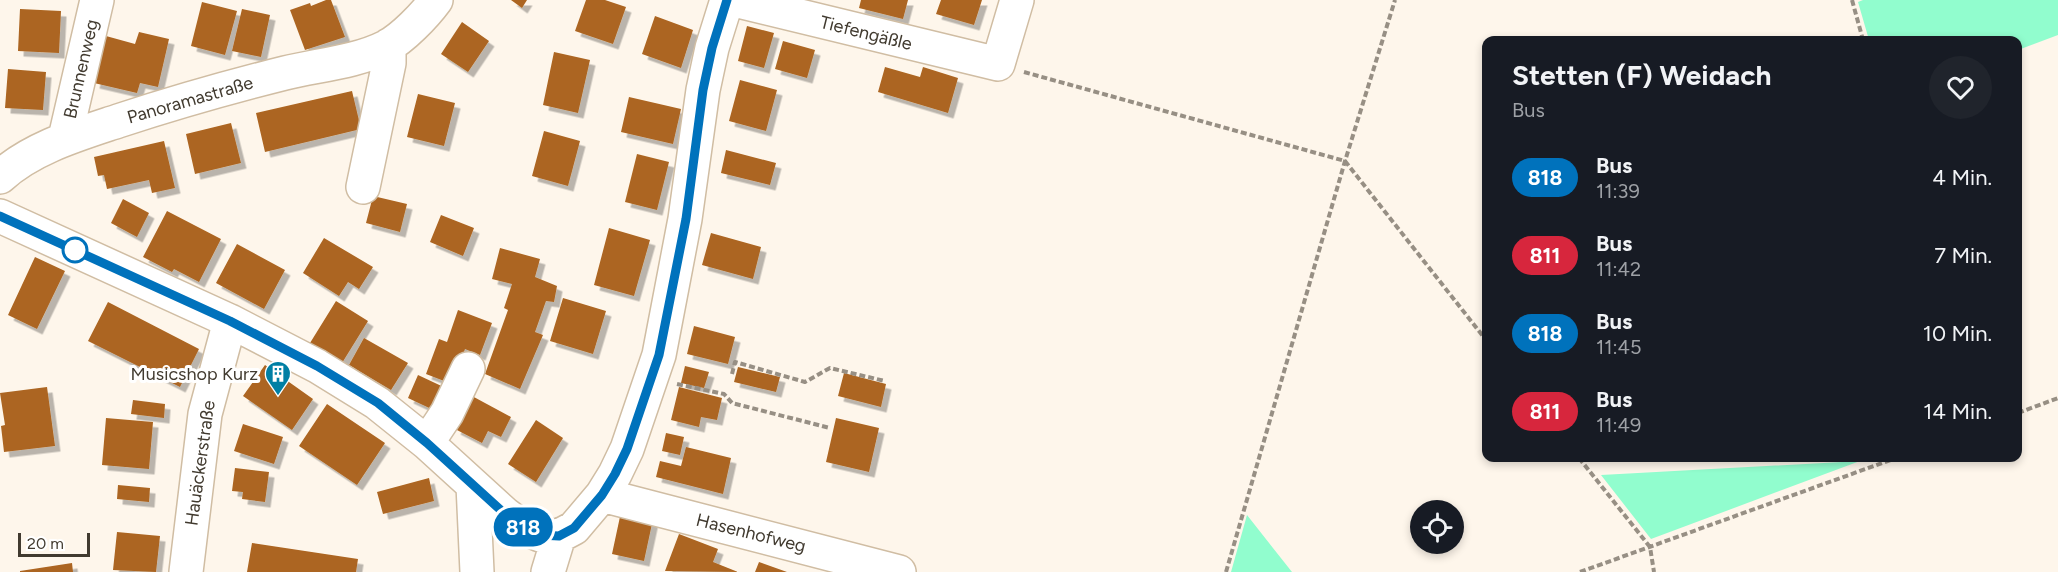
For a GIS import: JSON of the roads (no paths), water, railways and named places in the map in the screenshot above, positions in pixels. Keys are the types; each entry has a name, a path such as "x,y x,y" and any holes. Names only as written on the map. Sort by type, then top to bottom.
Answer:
{"street":[{"name":"Brunnenweg","path":"65,138 97,0"},
{"name":"Panoramastraße","path":"0,176 13,166 65,138 165,105 285,73 369,54 389,45 426,13 436,0"},
{"path":"0,216 230,321 317,366 378,403 524,528 540,535 559,536 574,528 602,495 615,474 627,449 659,355 686,219 705,79 727,0"},
{"name":"Tiefengäßle","path":"734,0 998,64 1017,0"},
{"path":"363,187 389,63 389,45"},
{"name":"Hauäckerstraße","path":"186,572 205,414 230,321"},
{"path":"427,443 447,413 468,369"},
{"path":"473,485 477,572"},
{"name":"Hasenhofweg","path":"602,495 899,572"},
{"path":"548,572 559,536"}],"place":[{"name":"Musicshop Kurz","path":"278,397"}]}
